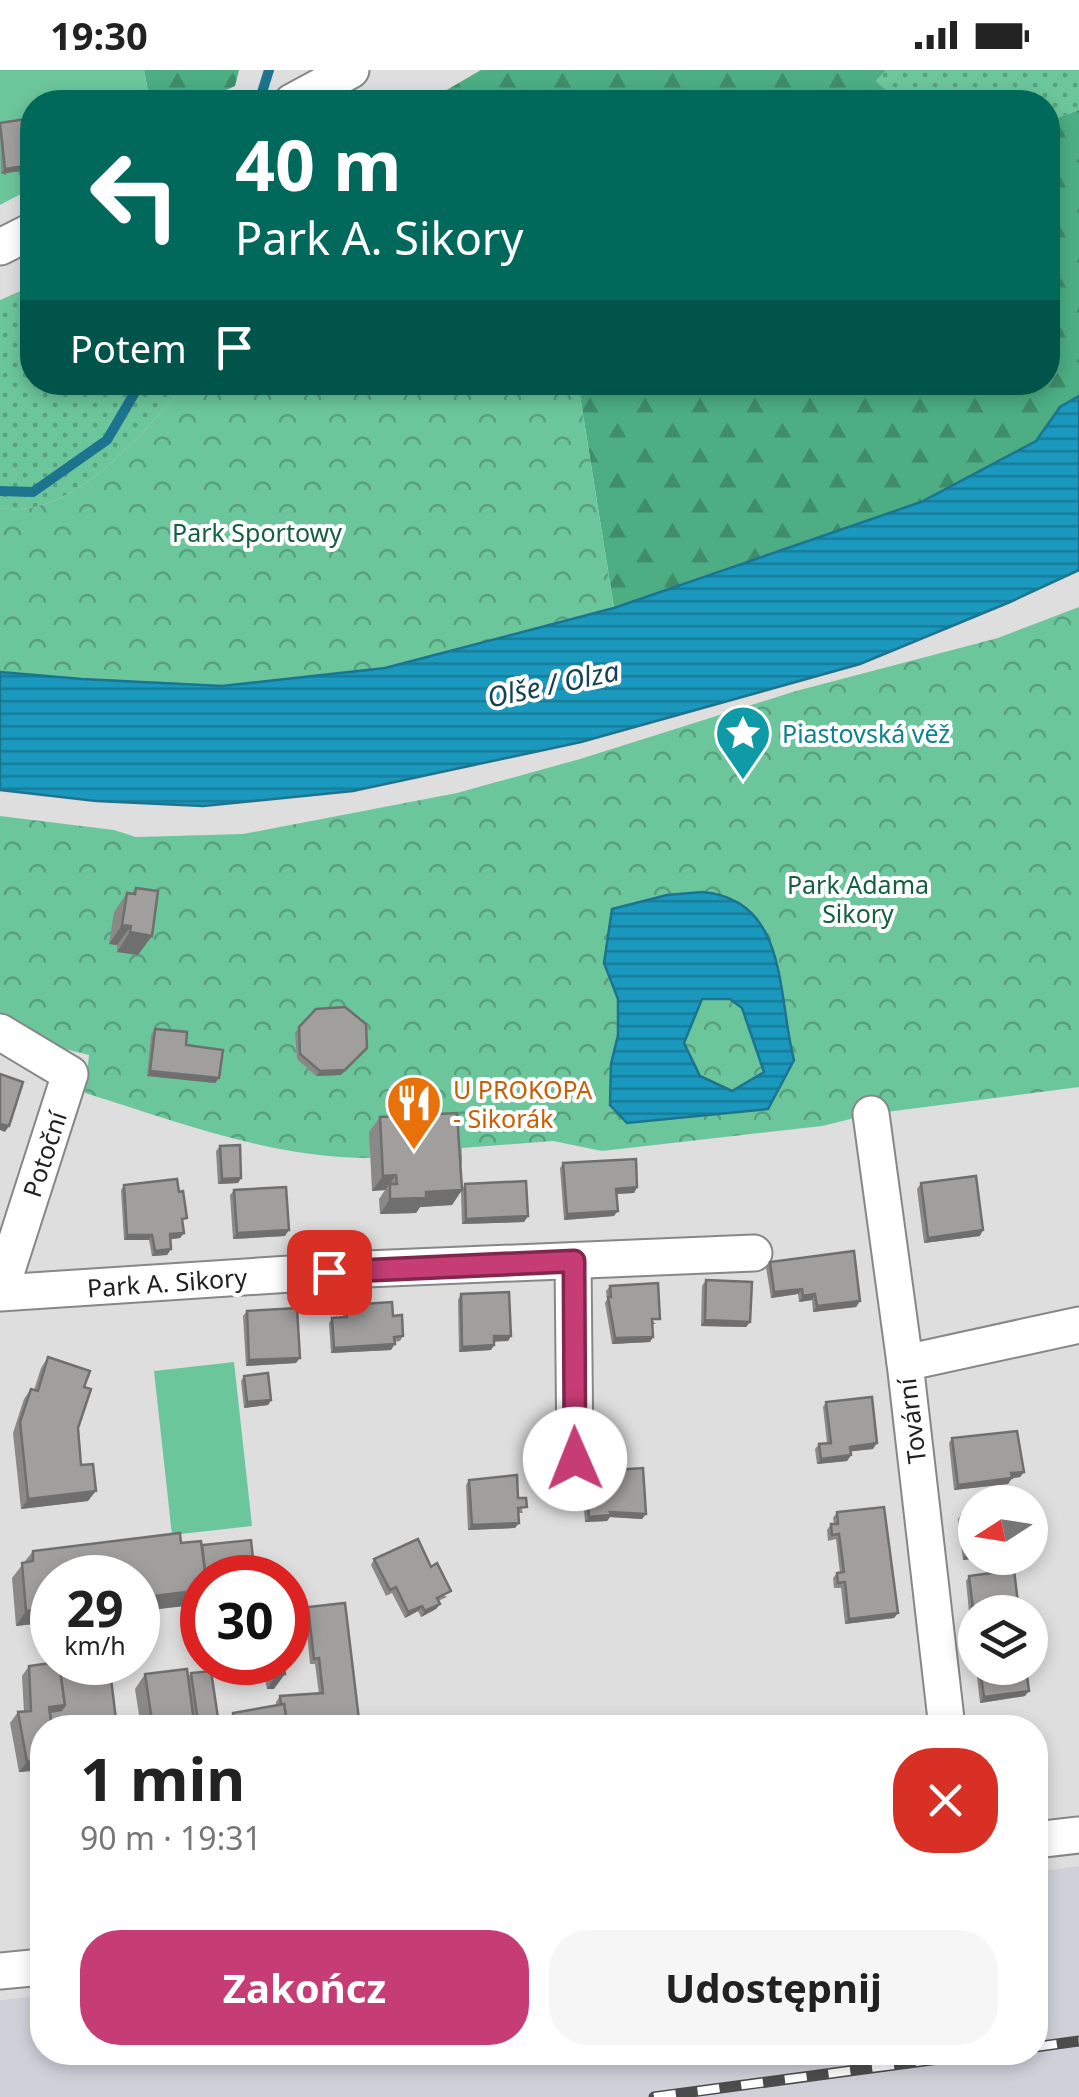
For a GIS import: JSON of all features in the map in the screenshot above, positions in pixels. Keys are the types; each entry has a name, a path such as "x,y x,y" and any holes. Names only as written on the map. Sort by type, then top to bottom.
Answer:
{"street":[{"path":"314,90 352,70"},
{"name":"Potoční","path":"0,1032 70,1074 0,1292"},
{"name":"Tovární","path":"871,1114 945,1715"},
{"name":"Park A. Sikory","path":"0,1292 366,1269 754,1254"},
{"path":"574,1261 575,1459"},
{"path":"904,1363 1079,1325"},
{"path":"1048,1839 1079,1835"},
{"path":"0,1967 30,1967"}],"shaded area":[{"path":"1079,1866 1079,2097 0,2097 0,2000 30,1997 30,2065 1048,2065 1048,1870"}],"green space":[{"path":"0,70 144,70 148,90 20,90 20,194 0,205"},
{"path":"0,70 131,70 135,89 20,90 20,111 0,115"},
{"path":"144,70 239,70 235,86 226,90 148,90"},
{"path":"481,70 886,70 876,81 886,90 447,90"},
{"path":"886,70 1079,70 1079,110 1060,117 1060,90 886,90 876,81"},
{"path":"1079,110 1079,396 1060,407 1036,441 921,502 614,608 580,395 1060,395 1060,117"},
{"path":"20,291 20,395 176,395 104,469 54,501 27,508 0,508 0,300"},
{"name":"Park Sportowy","path":"176,395 580,395 614,608 385,668 222,686 0,672 0,508 27,508 54,501 104,469"},
{"name":"Park Adama Sikory","path":"1079,607 1079,1087 871,1114 822,1126 602,1151 553,1141 462,1148 462,1165 449,1166 370,1133 370,1158 297,1152 190,1126 85,1093 89,1055 37,1042 0,1019 0,816 114,830 136,837 243,834 457,793 796,691 998,638"},
{"path":"234,1362 252,1526 172,1535 154,1371"}],"water":[{"name":"Olše / Olza","path":"1079,396 1079,570 860,664 581,742 353,791 203,806 96,801 0,790 0,672 222,686 385,668 614,608 921,502 1036,441 1060,407"},
{"path":"702,892 730,899 751,912 765,931 780,981 794,1060 768,1109 627,1123 610,1105 618,999 604,963 612,909 667,895","holes":["702,999 730,999 742,1008 764,1072 732,1091 700,1076 684,1043"]}],"building":[{"path":"20,120 20,167 5,169 0,123"},
{"path":"136,888 158,891 152,936 130,932 131,926 122,925 127,893 135,894"},
{"path":"345,1007 366,1024 367,1048 345,1070 320,1071 300,1054 299,1027 316,1009"},
{"path":"155,1029 187,1032 186,1045 223,1050 219,1078 150,1071"},
{"path":"0,1074 23,1082 9,1126 0,1124"},
{"path":"457,1113 462,1190 426,1192 426,1198 390,1199 390,1184 397,1184 396,1175 383,1176 380,1117"},
{"path":"240,1145 241,1178 222,1179 220,1146"},
{"path":"636,1159 637,1187 616,1189 618,1211 567,1214 563,1163"},
{"path":"976,1176 983,1230 928,1238 921,1183"},
{"path":"177,1179 187,1218 182,1219 184,1233 170,1234 171,1249 155,1251 152,1235 127,1235 124,1185"},
{"path":"526,1181 528,1216 466,1219 465,1184"},
{"path":"286,1187 289,1230 237,1233 234,1190"},
{"path":"854,1251 860,1301 817,1306 815,1294 803,1296 802,1289 774,1292 770,1262"},
{"path":"706,1280 752,1282 750,1322 705,1320"},
{"path":"658,1283 660,1319 652,1319 653,1337 615,1338 608,1297 610,1286"},
{"path":"509,1292 511,1336 494,1336 494,1345 462,1347 461,1294"},
{"path":"392,1302 393,1316 402,1315 403,1336 394,1337 395,1344 334,1348 332,1318 347,1317 347,1305"},
{"path":"297,1308 300,1358 249,1360 247,1311"},
{"path":"48,1357 90,1371 84,1387 91,1389 78,1428 81,1465 93,1464 96,1491 28,1499 20,1422 31,1389 38,1391"},
{"path":"268,1373 271,1400 247,1402 244,1376"},
{"path":"872,1397 877,1443 850,1447 851,1455 821,1459 819,1444 831,1443 826,1402"},
{"path":"1017,1431 1024,1472 1011,1473 1012,1478 958,1485 952,1438"},
{"path":"643,1468 646,1514 610,1512 611,1515 589,1517 588,1504 580,1504 579,1489 587,1489 586,1472"},
{"path":"517,1475 518,1498 526,1498 527,1507 518,1508 519,1523 472,1525 469,1480"},
{"path":"884,1507 898,1613 849,1619 845,1582 838,1583 837,1573 844,1572 839,1534 832,1535 831,1524 838,1524 837,1512"},
{"path":"180,1533 181,1543 201,1541 203,1555 180,1555 180,1593 160,1595 160,1555 33,1555 33,1551"},
{"path":"418,1539 431,1567 437,1563 451,1591 437,1598 440,1604 425,1611 422,1606 408,1612 396,1587 390,1590 374,1559"},
{"path":"251,1540 253,1555 203,1555 202,1545"},
{"path":"30,1562 30,1611 26,1611 22,1563"},
{"path":"1015,1575 1017,1595 971,1595 969,1576"},
{"path":"345,1603 358,1715 286,1715 280,1696 323,1693 319,1658 314,1659 310,1607"},
{"path":"29,1666 30,1666 30,1685 62,1685 65,1705 49,1707 50,1715 30,1715 27,1762 18,1712 31,1711"},
{"path":"180,1670 180,1685 189,1685 193,1715 151,1715 147,1685 160,1685 160,1672"},
{"path":"62,1685 112,1685 115,1715 50,1715 65,1705"},
{"path":"193,1685 213,1685 218,1715 197,1715"},
{"path":"982,1685 1028,1685 1029,1691 984,1697"},
{"path":"284,1704 286,1715 233,1715"}],"waterway":[{"path":"263,90 269,70"},
{"path":"0,491 33,492 107,440 133,395"}],"railway":[{"path":"1048,2045 1079,2041"},
{"path":"654,2097 894,2065"}],"place":[{"name":"Piastovská věž","path":"743,782"},
{"name":"U PROKOPA - Sikorák","path":"414,1152"}],"route":[{"path":"329,1272 574,1261 575,1459"}]}
